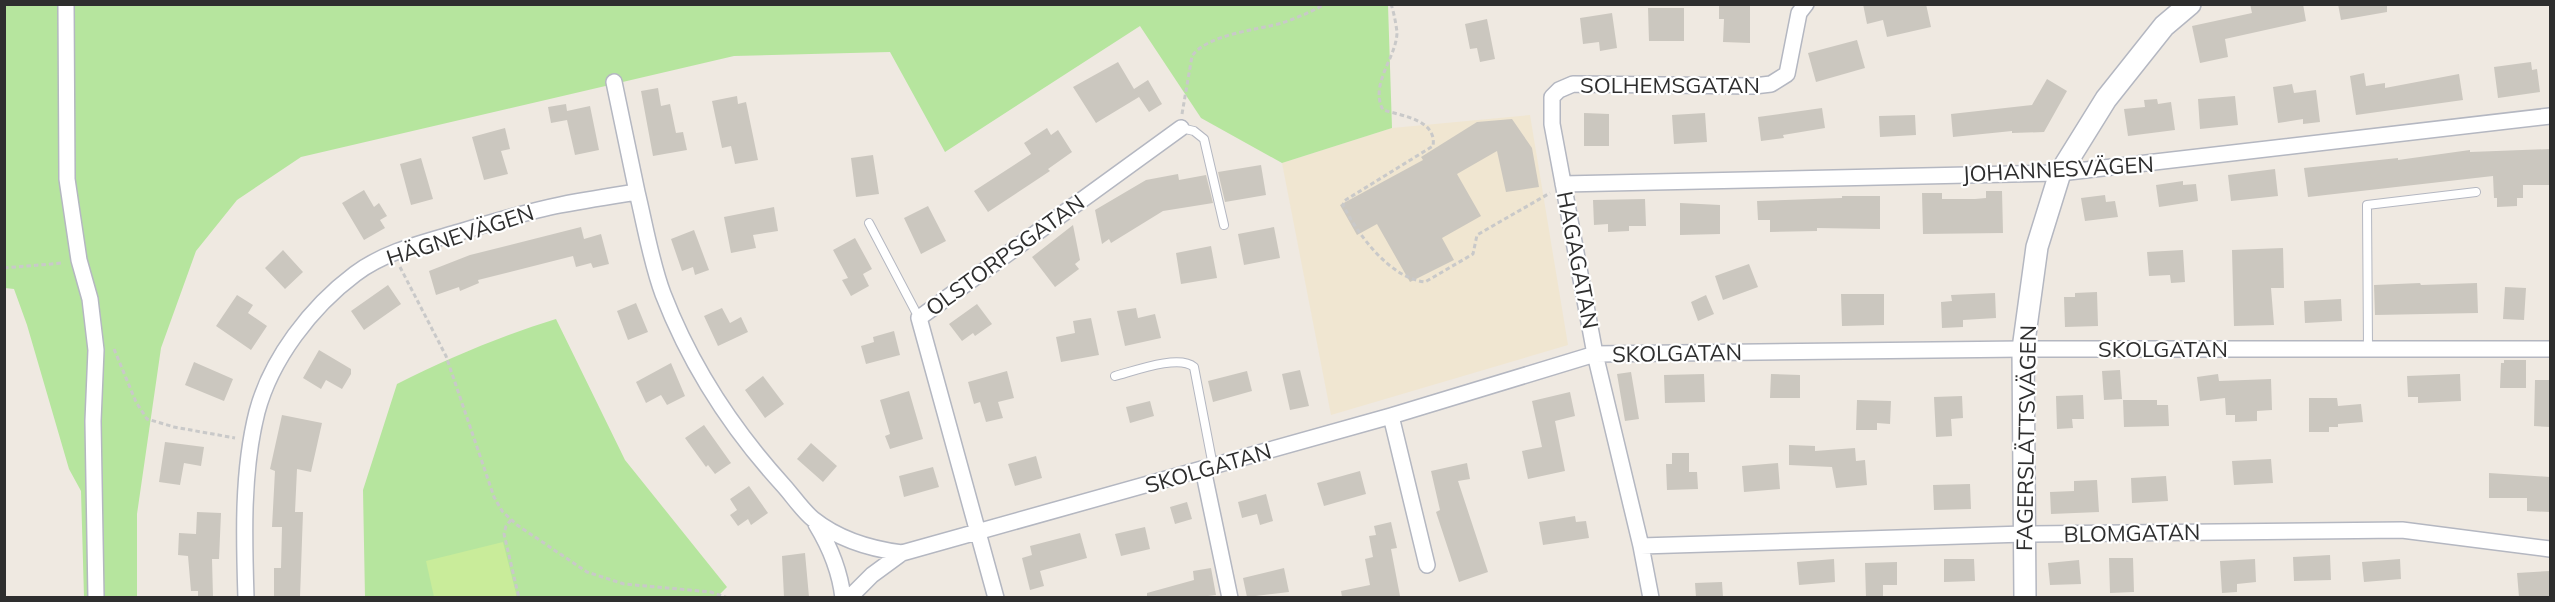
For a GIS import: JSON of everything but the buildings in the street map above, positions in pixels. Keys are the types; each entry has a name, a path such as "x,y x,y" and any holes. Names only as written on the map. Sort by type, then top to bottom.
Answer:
{"street":[{"path":"66,4 67,179 79,260 90,299 96,350 93,421 96,597"},
{"name":"SOLHEMSGATAN","path":"1552,97 1559,90 1573,84 1754,86 1771,84 1787,74 1799,13 1806,4"},
{"name":"FAGERSLÄTTSVÄGEN","path":"2025,597 2023,349 2037,247 2060,173 2106,99 2164,26 2190,4"},
{"path":"614,82 637,192 661,290 686,345 726,413 767,468 813,519 825,539 838,570 843,597"},
{"name":"HAGAGATAN","path":"1552,97 1552,124 1595,354 1651,597"},
{"name":"JOHANNESVÄGEN","path":"1563,184 2060,173 2550,116"},
{"name":"OLSTORPSGATAN","path":"996,597 980,532 919,318 1181,128"},
{"name":"HÄGNEVÄGEN","path":"246,597 246,506 251,441 258,410 284,353 315,312 356,273 393,253 559,205 637,192"},
{"name":"SKOLGATAN","path":"849,597 872,575 902,552 1391,416 1595,354 2023,349 2550,349"},
{"path":"1391,416 1427,565"},
{"path":"1208,467 1230,597"},
{"path":"813,519 832,531 874,549 902,552"},
{"name":"BLOMGATAN","path":"1641,546 2024,534 2402,530 2550,549"}],"lane":[{"path":"1181,128 1194,131 1204,139 1224,225"},
{"path":"2368,349 2367,205 2476,192"},
{"path":"869,223 919,318"},
{"path":"1115,376 1178,361 1188,362 1194,367 1208,467"}],"path":[{"path":"1181,128 1177,122 1186,104 1192,56 1198,48 1234,34 1283,22 1325,4"},
{"path":"1390,4 1397,34 1381,82 1381,105 1383,110 1417,120 1430,129 1434,137 1433,146 1344,201 1343,205 1352,223 1368,246 1398,271 1417,281 1425,282 1473,254 1477,235 1531,206 1563,184"},
{"path":"393,253 446,356 494,497 502,511 511,520 587,572 605,579 641,586 711,592 728,597"},
{"path":"4,267 79,260"},
{"path":"511,520 504,534 519,597"}],"shaded area":[{"path":"1530,115 1568,345 1331,415 1282,163 1392,128"}],"green space":[{"path":"5,5 1388,5 1392,128 1282,163 1201,118 1140,26 945,152 890,52 734,56 301,157 237,200 196,251 161,348 137,514 137,597 84,597 81,491 69,469 27,325 14,289 5,288"},
{"path":"556,319 625,460 727,587 716,598 365,597 363,490 397,384 475,348"},
{"path":"503,542 517,597 434,597 426,561"}]}
